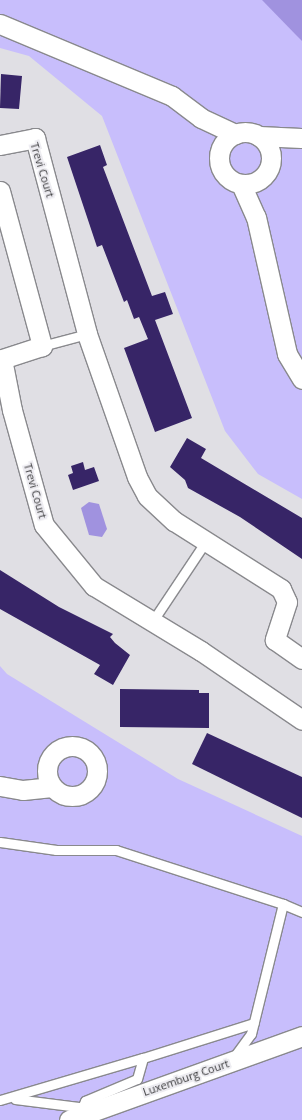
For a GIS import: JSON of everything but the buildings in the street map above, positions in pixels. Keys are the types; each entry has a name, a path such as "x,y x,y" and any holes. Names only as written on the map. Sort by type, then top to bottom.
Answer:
{"street":[{"path":"0,24 172,96 201,118 235,134 301,138"},
{"path":"201,118 219,154 226,177 241,184 260,180"},
{"path":"219,154 228,139 235,134"},
{"path":"259,136 267,144 271,162"},
{"name":"Trevi Court","path":"0,145 35,138 87,334 137,477 147,496 174,521 281,589 287,602 275,640 302,659"},
{"path":"256,217 260,180 271,162 301,138"},
{"path":"241,184 256,217 287,354 302,379"},
{"path":"0,191 42,346"},
{"name":"Trevi Court","path":"42,346 2,359 12,410 44,525 94,586 302,720"},
{"path":"0,786 23,790 52,788"},
{"name":"Luxemburg Court","path":"76,1116 106,1114 230,1063 302,1036"}],"lane":[{"path":"42,346 87,334"},
{"path":"152,622 206,541"},
{"path":"0,842 56,850 116,850 283,904 302,912"},
{"path":"230,1063 251,1034 283,904"},
{"path":"0,1100 143,1058 254,1023"},
{"path":"10,1098 76,1116 85,1101 137,1079 143,1058"}],"shaded area":[{"path":"0,0 302,0 302,499 258,474 225,431 102,116 29,56 0,48"},
{"path":"262,0 302,0 302,41 297,36"},
{"path":"89,502 99,504 107,529 102,537 89,535 81,508"},
{"path":"0,666 7,674 178,779 302,836 302,1120 0,1120"}]}
